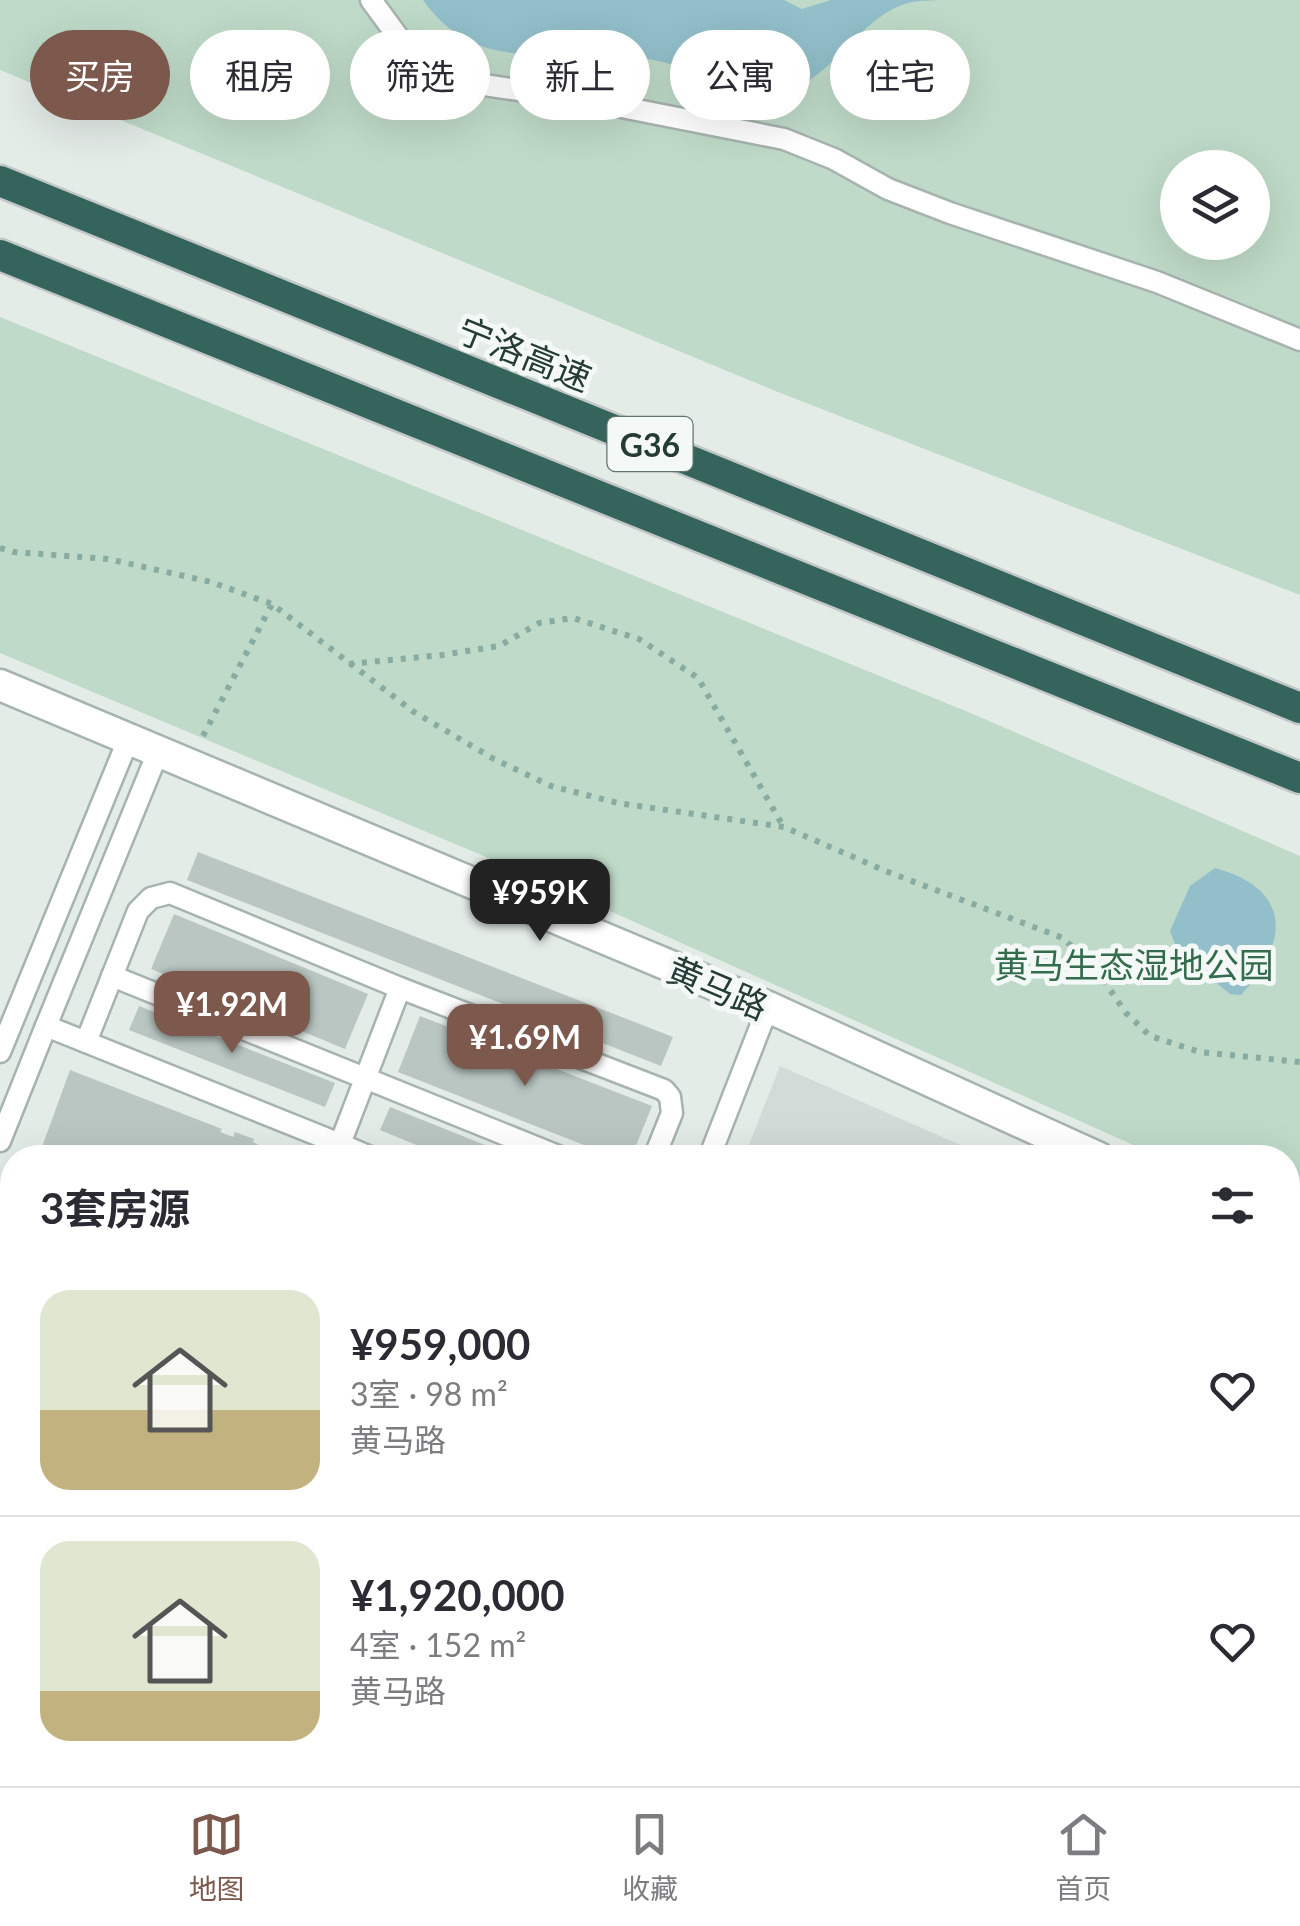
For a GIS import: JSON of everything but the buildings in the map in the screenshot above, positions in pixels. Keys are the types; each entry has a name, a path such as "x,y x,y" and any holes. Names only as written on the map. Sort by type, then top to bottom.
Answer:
{"highway":[{"name":"宁洛高速","path":"0,181 1300,708"},
{"name":"G36","path":"0,255 1300,778"}],"street":[{"name":"黄马路","path":"0,685 768,1008 1071,1145"}],"lane":[{"path":"371,0 410,53 434,71 464,82 586,100 784,139 834,159 888,189 1158,282 1300,340"},
{"path":"0,1052 128,740"},
{"path":"0,1141 158,752"},
{"path":"86,1042 143,903 170,893 400,988 664,1090 670,1097 672,1113 659,1145"},
{"path":"112,976 531,1145"},
{"path":"339,1145 400,988"},
{"path":"714,1145 768,1008"},
{"path":"46,1026 323,1145"}],"path":[{"path":"0,548 108,559 211,582 272,604 414,712 494,759 552,786 618,803 784,827 888,872 1063,938 1097,970 1126,1013 1150,1036 1200,1052 1300,1062"},
{"path":"200,740 272,604"},
{"path":"349,664 442,656 499,646 540,622 573,618 639,639 698,678 784,827"}],"shaded area":[{"path":"780,1066 961,1145 749,1145"}],"green space":[{"path":"0,0 1300,0 1300,595 778,392 121,120 170,120 170,30 30,30 30,82 0,70"},
{"name":"黄马生态湿地公园","path":"0,317 973,714 1300,856 1300,1145 1133,1145 534,877 0,653"}],"water":[{"path":"423,0 784,0 802,9 831,0 939,0 902,5 866,30 830,30 830,63 810,79 810,30 670,30 670,64 650,59 650,30 510,30 510,53 490,48 490,30 451,30"},
{"path":"1215,868 1258,889 1270,903 1275,920 1275,937 1268,956 1241,995 1230,994 1178,952 1170,931 1190,886"}]}
